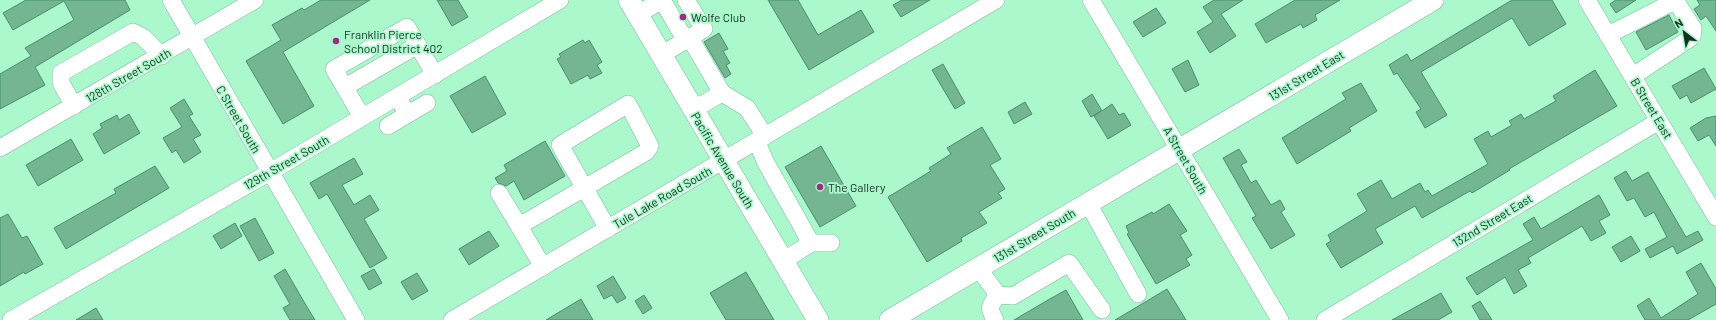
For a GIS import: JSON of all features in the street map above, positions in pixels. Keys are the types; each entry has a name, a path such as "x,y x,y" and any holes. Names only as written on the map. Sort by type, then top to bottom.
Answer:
{"main road":[{"name":"131st Street East","path":"1180,150 1433,0"},
{"name":"Pacific Avenue South","path":"633,7 818,320"},
{"name":"131st Street South","path":"894,319 1180,150"}],"street":[{"name":"C Street South","path":"171,0 356,320"},
{"name":"128th Street South","path":"0,148 162,56 255,0"},
{"path":"633,7 662,0 693,36 722,93 747,108 761,139 766,163 811,243"},
{"path":"686,0 693,36"},
{"name":"Tule Lake Road South","path":"452,320 996,0"},
{"name":"A Street South","path":"1091,0 1280,320"},
{"name":"B Street East","path":"1587,0 1716,217"},
{"name":"129th Street South","path":"11,320 270,172 557,1"},
{"path":"1608,35 1669,4 1676,3 1693,28 1692,37 1633,76"},
{"path":"362,117 334,69 407,27 435,75"},
{"path":"74,106 61,83 60,73 133,32 143,37 162,56"},
{"path":"661,55 693,36"},
{"path":"694,110 722,93"},
{"path":"397,97 408,114"},
{"path":"388,126 427,103"},
{"path":"519,226 585,189 646,152 650,146 628,104 560,145 585,189 608,229"},
{"name":"132nd Street East","path":"1325,320 1659,121"},
{"path":"499,193 543,267"},
{"path":"1088,203 1138,294"},
{"path":"783,261 811,243 832,243"},
{"path":"978,268 998,295 1014,296 1069,263 1102,310"},
{"path":"995,320 990,310 990,306 998,295"}],"building":[{"path":"26,0 125,0 130,10 35,67 45,85 0,109 0,74 31,56 25,48 74,20 64,1 13,30 3,13"},
{"path":"321,0 370,0 283,52 314,106 283,124 246,61 281,40 272,25 302,8 304,10"},
{"path":"437,0 458,0 468,17 452,26"},
{"path":"768,0 798,0 818,35 861,10 874,32 809,70"},
{"path":"902,0 930,0 901,17 893,5"},
{"path":"1214,0 1243,0 1221,14 1236,36 1210,53 1197,32 1213,22 1203,7"},
{"path":"1295,0 1340,0 1315,15 1317,20 1303,28 1301,24 1266,43 1255,24"},
{"path":"1512,0 1552,0 1566,24 1529,46 1512,18 1421,72 1447,115 1425,128 1416,112 1421,109 1397,73 1394,75 1389,65 1407,54 1411,61"},
{"path":"1616,0 1636,0 1616,13 1610,4"},
{"path":"1697,0 1716,0 1716,31 1706,16 1701,20 1694,9 1700,5"},
{"path":"1156,8 1166,23 1143,37 1133,22"},
{"path":"1669,15 1678,32 1646,50 1636,32"},
{"path":"719,33 728,49 723,51 730,63 726,65 731,74 725,78 704,42"},
{"path":"583,40 585,43 589,40 602,62 597,65 602,73 590,79 588,75 571,84 557,59 561,57 559,54"},
{"path":"1188,60 1199,85 1185,92 1172,69"},
{"path":"943,64 965,103 955,109 932,70"},
{"path":"1704,68 1716,89 1691,103 1687,95 1680,99 1672,86"},
{"path":"1595,70 1617,106 1509,169 1510,170 1472,193 1470,191 1422,218 1415,206 1375,229 1383,243 1341,268 1326,244 1331,241 1328,235 1367,211 1357,194 1381,180 1392,199 1420,183 1425,192 1428,190 1432,196 1488,164 1474,139 1488,131 1491,137 1512,125 1509,121 1521,114 1524,119 1556,101 1553,96"},
{"path":"485,76 506,114 472,133 450,96"},
{"path":"1361,83 1377,111 1349,128 1351,131 1297,164 1282,138 1346,99 1342,93"},
{"path":"1092,94 1102,111 1112,104 1119,115 1124,113 1131,125 1108,139 1094,116 1101,111 1091,117 1082,101"},
{"path":"184,99 193,114 189,116 201,135 193,139 201,152 184,163 176,150 172,153 163,138 182,127 170,108"},
{"path":"1025,102 1032,114 1014,124 1008,112"},
{"path":"129,114 140,133 104,154 93,134 102,128 100,124 117,115 119,120"},
{"path":"1716,116 1716,146 1709,135 1698,141 1690,128 1706,118"},
{"path":"982,127 1001,159 990,165 1005,189 998,193 1002,198 979,212 987,223 961,238 962,241 927,262 888,197 931,171 929,168 951,154 947,148"},
{"path":"71,139 83,160 38,186 26,165"},
{"path":"545,141 565,176 524,200 514,181 506,186 498,183 495,178 507,171 504,165"},
{"name":"The Gallery","path":"821,146 856,206 820,227 785,167"},
{"path":"1239,149 1247,162 1241,165 1251,183 1256,180 1271,205 1280,200 1285,209 1281,212 1295,235 1271,249 1252,218 1256,216 1223,158"},
{"path":"354,158 363,174 342,185 354,205 370,195 379,210 364,219 387,258 370,268 327,194 319,199 310,183"},
{"path":"155,166 169,188 66,249 54,228 116,193 114,189"},
{"path":"1626,171 1632,181 1648,172 1686,237 1698,231 1703,240 1677,254 1673,246 1650,258 1645,249 1667,237 1654,212 1645,217 1634,198 1627,201 1614,178"},
{"path":"1599,195 1610,215 1599,221 1606,233 1591,241 1582,226 1528,258 1531,263 1518,270 1527,286 1514,294 1505,277 1477,295 1466,278 1533,240 1523,224 1534,217 1541,229"},
{"path":"1169,204 1187,231 1180,235 1192,255 1186,259 1190,265 1156,284 1127,234 1129,233 1126,226 1152,212 1153,214"},
{"path":"8,214 22,238 27,236 43,264 25,274 24,272 0,286 0,218"},
{"path":"255,218 274,253 259,261 240,226"},
{"path":"235,223 242,236 221,249 213,236"},
{"path":"489,231 499,246 469,265 459,249"},
{"path":"1631,236 1640,251 1621,262 1612,247"},
{"path":"1701,263 1716,289 1716,304 1688,320 1645,320 1637,306 1649,298 1661,318 1698,294 1686,272"},
{"path":"285,269 315,320 290,320 283,308 290,304 274,276"},
{"path":"374,269 382,283 369,290 361,276"},
{"path":"746,272 774,320 726,320 710,293"},
{"path":"417,273 428,291 412,300 401,282"},
{"path":"613,276 626,298 617,303 612,295 604,299 597,286"},
{"path":"1167,289 1186,320 1115,320"},
{"path":"1066,290 1083,320 1014,320 1048,300"},
{"path":"1441,293 1452,312 1438,320 1392,320"},
{"path":"644,295 652,308 643,314 635,301"},
{"path":"581,299 593,320 546,320"},
{"path":"1480,301 1492,320 1480,320 1472,306"},
{"path":"96,308 103,320 76,320"}],"place":[{"name":"Wolfe Club","path":"683,17"},
{"name":"Franklin Pierce School District 402","path":"336,41"},
{"name":"The Gallery","path":"820,187"}]}
